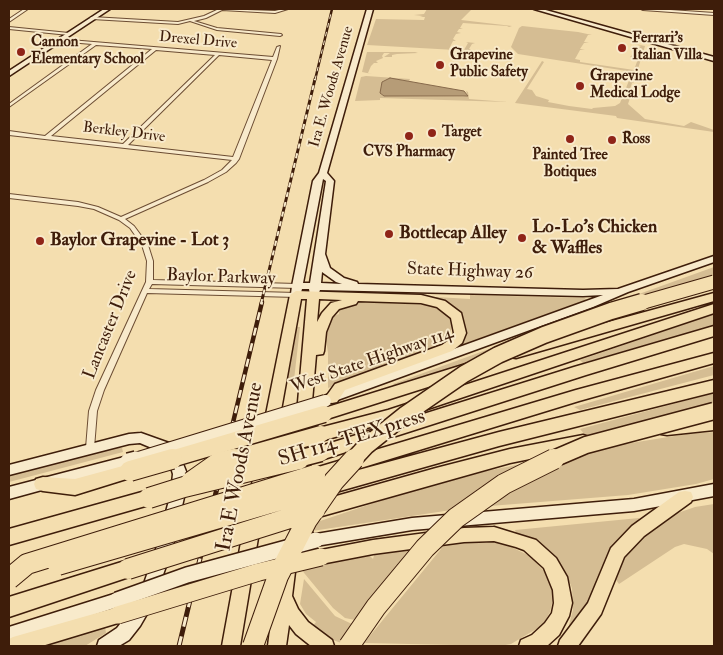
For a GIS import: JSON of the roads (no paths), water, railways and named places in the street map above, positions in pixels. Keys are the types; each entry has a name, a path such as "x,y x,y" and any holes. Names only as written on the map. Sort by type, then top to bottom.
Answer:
{"highway":[{"path":"253,646 278,576 307,520 334,481 350,463 366,446 399,419 464,374 535,339 589,318 714,282"},
{"path":"43,484 75,487 129,466 327,404 511,355 714,296"},
{"path":"184,487 218,463 389,416 524,373 714,308"},
{"path":"9,537 184,487 321,453 598,365 714,331"},
{"path":"598,365 628,366 714,340"},
{"name":"SH 114 TEXpress","path":"315,482 576,396 714,358"},
{"path":"9,579 315,482 714,386"},
{"path":"349,646 376,607 425,548 456,518 504,484 540,464 586,445 714,411"},
{"path":"9,607 315,510 436,475 510,456 640,433 714,424"}],"main road":[{"path":"9,74 107,9"},
{"name":"Ira E. Woods Avenue","path":"296,291 317,181 323,173 370,9"},
{"path":"537,9 714,57"},
{"path":"553,9 660,42"},
{"name":"Ira E. Woods Avenue","path":"314,291 330,182 323,173"},
{"name":"State Highway 26","path":"320,254 325,269 366,292 583,293 624,290"},
{"name":"West State Highway 114","path":"327,404 624,290 714,259"},
{"path":"296,291 366,292 421,299 441,304 457,316 460,334 457,340 448,348 340,387 327,404"},
{"name":"Ira E Woods Avenue","path":"231,646 296,291"},
{"path":"277,646 307,390 314,291"},
{"path":"307,390 315,381 322,321 335,306 366,292"},
{"path":"9,470 129,439 141,438 153,441 164,447 172,455 180,474 178,492 165,546 146,600 134,622 123,634 105,646"},
{"path":"9,494 43,484"},
{"path":"13,646 118,608 187,576 316,540 412,524 634,505 685,497 714,490"},
{"path":"566,646 595,608 617,553 638,531 685,497"},
{"path":"9,635 321,557 373,547 464,535 494,534 518,540 530,546 550,563 558,577 562,590 563,603 560,616 552,629 539,641 528,646"},
{"path":"284,597 292,615 302,628 325,646"}],"street":[{"path":"9,21 26,9"},
{"path":"92,18 161,23 192,21 222,9 275,12 286,9"},
{"path":"643,9 714,14"},
{"path":"192,21 217,29 280,35"},
{"path":"9,28 68,34"},
{"name":"Drexel Drive","path":"58,40 275,58"},
{"path":"9,106 96,43"},
{"path":"121,219 206,181 224,170 236,159 250,117 279,47"},
{"path":"47,137 156,48"},
{"path":"124,146 218,54"},
{"name":"Berkley Drive","path":"9,132 236,159"},
{"name":"Lancaster Drive","path":"9,196 78,204 96,208 121,219 132,227 145,245 150,261 149,282 93,411 90,448"},
{"name":"Baylor Parkway","path":"149,282 296,291"},
{"name":"Baylor Parkway","path":"145,291 296,291"}],"railway":[{"path":"315,80 332,9"},
{"path":"261,304 315,79"},
{"path":"224,460 262,302"},
{"path":"179,646 224,459"}],"place":[{"name":"Ferrari's Italian Villa","path":"622,48"},
{"name":"Cannon Elementary School","path":"21,52"},
{"name":"Grapevine Public Safety","path":"440,65"},
{"name":"Grapevine Medical Lodge","path":"580,86"},
{"name":"Target","path":"432,133"},
{"name":"CVS Pharmacy","path":"409,136"},
{"name":"Painted Tree Botiques","path":"570,139"},
{"name":"Ross","path":"612,140"},
{"name":"Bottlecap Alley","path":"389,234"},
{"name":"Lo-Lo's Chicken & Waffles","path":"522,238"},
{"name":"Baylor Grapevine - Lot 3","path":"40,241"}]}
